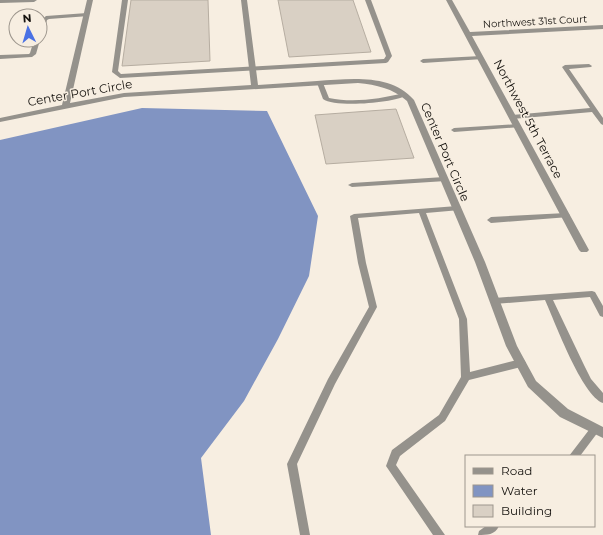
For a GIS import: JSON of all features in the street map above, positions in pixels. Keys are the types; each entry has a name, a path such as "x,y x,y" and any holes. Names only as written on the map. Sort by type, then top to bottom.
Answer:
{"street":[{"path":"66,106 90,0"},
{"path":"244,0 255,87"},
{"name":"Northwest 5th Terrace","path":"449,0 584,250"},
{"name":"Northwest 31st Court","path":"468,34 603,27"},
{"name":"Center Port Circle","path":"0,120 124,95 358,81 380,83 398,89 410,100 457,208 512,346 532,384 564,413 599,431"}],"lane":[{"path":"0,2 34,0"},
{"path":"125,0 115,72 120,76 386,61 389,56 368,0"},
{"path":"48,17 87,15"},
{"path":"0,57 30,56 34,48"},
{"path":"423,61 481,58"},
{"path":"589,66 565,67 603,122"},
{"path":"320,83 326,98 336,101 384,99 404,95"},
{"path":"512,117 594,110"},
{"path":"454,130 518,126"},
{"path":"352,185 444,179"},
{"path":"305,535 292,464 331,382 373,307 362,263 354,216 457,208"},
{"path":"422,211 463,319 466,377 442,418 396,453 390,466 440,535"},
{"path":"491,220 566,216"},
{"path":"494,301 592,294 603,314"},
{"path":"548,297 585,376 597,395 603,399"},
{"path":"466,377 521,363"},
{"path":"575,455 599,431"},
{"path":"483,535 493,527"}],"water":[{"path":"142,108 267,111 318,216 309,276 278,339 244,401 201,458 211,535 0,535 0,140"}],"building":[{"path":"131,0 208,0 210,61 122,66"},
{"path":"278,0 353,0 371,52 289,57"},
{"path":"396,109 414,158 326,164 315,115"}]}
